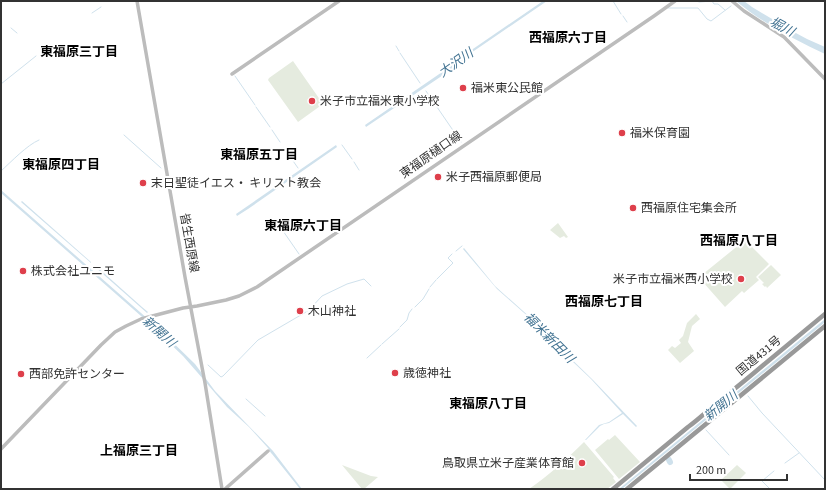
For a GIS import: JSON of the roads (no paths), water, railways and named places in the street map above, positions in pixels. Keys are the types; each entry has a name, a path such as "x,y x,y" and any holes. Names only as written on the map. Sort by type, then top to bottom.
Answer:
{"highway":[{"name":"国道431号","path":"613,489 688,427 700,419 717,403 825,314"},
{"name":"国道431号","path":"627,489 825,326"}],"main road":[{"name":"皆生西原線","path":"137,1 222,489"},
{"path":"232,74 339,1"},
{"name":"東福原樋口線","path":"1,449 111,336 126,326 148,317 226,300 239,296 257,287 675,1"},
{"path":"732,1 744,11 784,37 822,75 825,80"},
{"path":"225,489 268,451"}],"water":[{"name":"大沢川","path":"543,1 547,1 471,53 464,61 366,127 365,125"},
{"name":"堀川","path":"736,1 744,1 794,32 825,47 825,54 779,30 756,16"},
{"path":"336,145 337,147 237,216 236,214"},
{"name":"新開川","path":"1,190 157,327 195,364 215,391 273,451 302,489 300,489 268,448 249,427 227,407 183,356 141,316 1,193"},
{"path":"22,201 91,262 91,263 21,202"},
{"name":"福米新田川","path":"464,248 495,286 532,319 593,380 637,426 636,427 623,414 609,423 600,426 585,440 599,425 609,422 622,413 591,379 554,344 532,320 497,289 463,249"},
{"path":"96,266 148,312 147,313 95,267"},
{"name":"新開川","path":"825,319 824,323 622,489 619,489"}],"waterway":[{"path":"613,1 621,14"},
{"path":"699,2 712,1 714,4 718,4 725,10"},
{"path":"668,8 698,8 707,19 711,21 731,6"},
{"path":"92,13 101,7"},
{"path":"623,16 627,22"},
{"path":"11,28 17,33"},
{"path":"396,46 399,51"},
{"path":"400,53 420,83"},
{"path":"1,84 36,56"},
{"path":"235,76 255,105"},
{"path":"426,91 461,142"},
{"path":"256,107 270,127"},
{"path":"272,130 280,142"},
{"path":"124,135 161,168"},
{"path":"1,171 24,150 39,140"},
{"path":"342,145 352,159"},
{"path":"284,148 298,168"},
{"path":"354,162 359,170"},
{"path":"281,228 299,254"},
{"path":"456,251 462,246"},
{"path":"437,279 453,263 448,258 452,254"},
{"path":"308,311 322,296 347,284 364,279 371,286"},
{"path":"430,287 436,280"},
{"path":"415,307 423,299 429,289"},
{"path":"400,327 407,320 412,309"},
{"path":"208,365 221,377 223,376 258,340 306,312"},
{"path":"382,344 399,329"},
{"name":"新開川","path":"169,332 173,335"},
{"path":"367,358 381,345"},
{"path":"748,396 825,480"},
{"path":"246,399 265,416"},
{"path":"706,430 729,455"},
{"path":"785,463 799,453"},
{"path":"770,489 762,481 774,471"}],"place":[{"name":"福米東公民館","path":"463,88"},
{"name":"米子市立福米東小学校","path":"312,101"},
{"name":"福米保育園","path":"622,133"},
{"name":"米子西福原郵便局","path":"438,177"},
{"name":"末日聖徒イエス・ キリスト教会","path":"143,183"},
{"name":"西福原住宅集会所","path":"633,208"},
{"name":"株式会社ユニモ","path":"23,271"},
{"name":"米子市立福米西小学校","path":"741,279"},
{"name":"木山神社","path":"300,311"},
{"name":"歳徳神社","path":"395,373"},
{"name":"西部免許センター","path":"21,374"},
{"name":"鳥取県立米子産業体育館","path":"582,463"}],"district":[{"name":"西福原六丁目","path":"568,38"},
{"name":"東福原三丁目","path":"79,52"},
{"name":"東福原五丁目","path":"259,155"},
{"name":"東福原四丁目","path":"61,165"},
{"name":"東福原六丁目","path":"303,226"},
{"name":"西福原八丁目","path":"739,241"},
{"name":"西福原七丁目","path":"604,302"},
{"name":"東福原八丁目","path":"488,404"},
{"name":"上福原三丁目","path":"139,451"}]}
